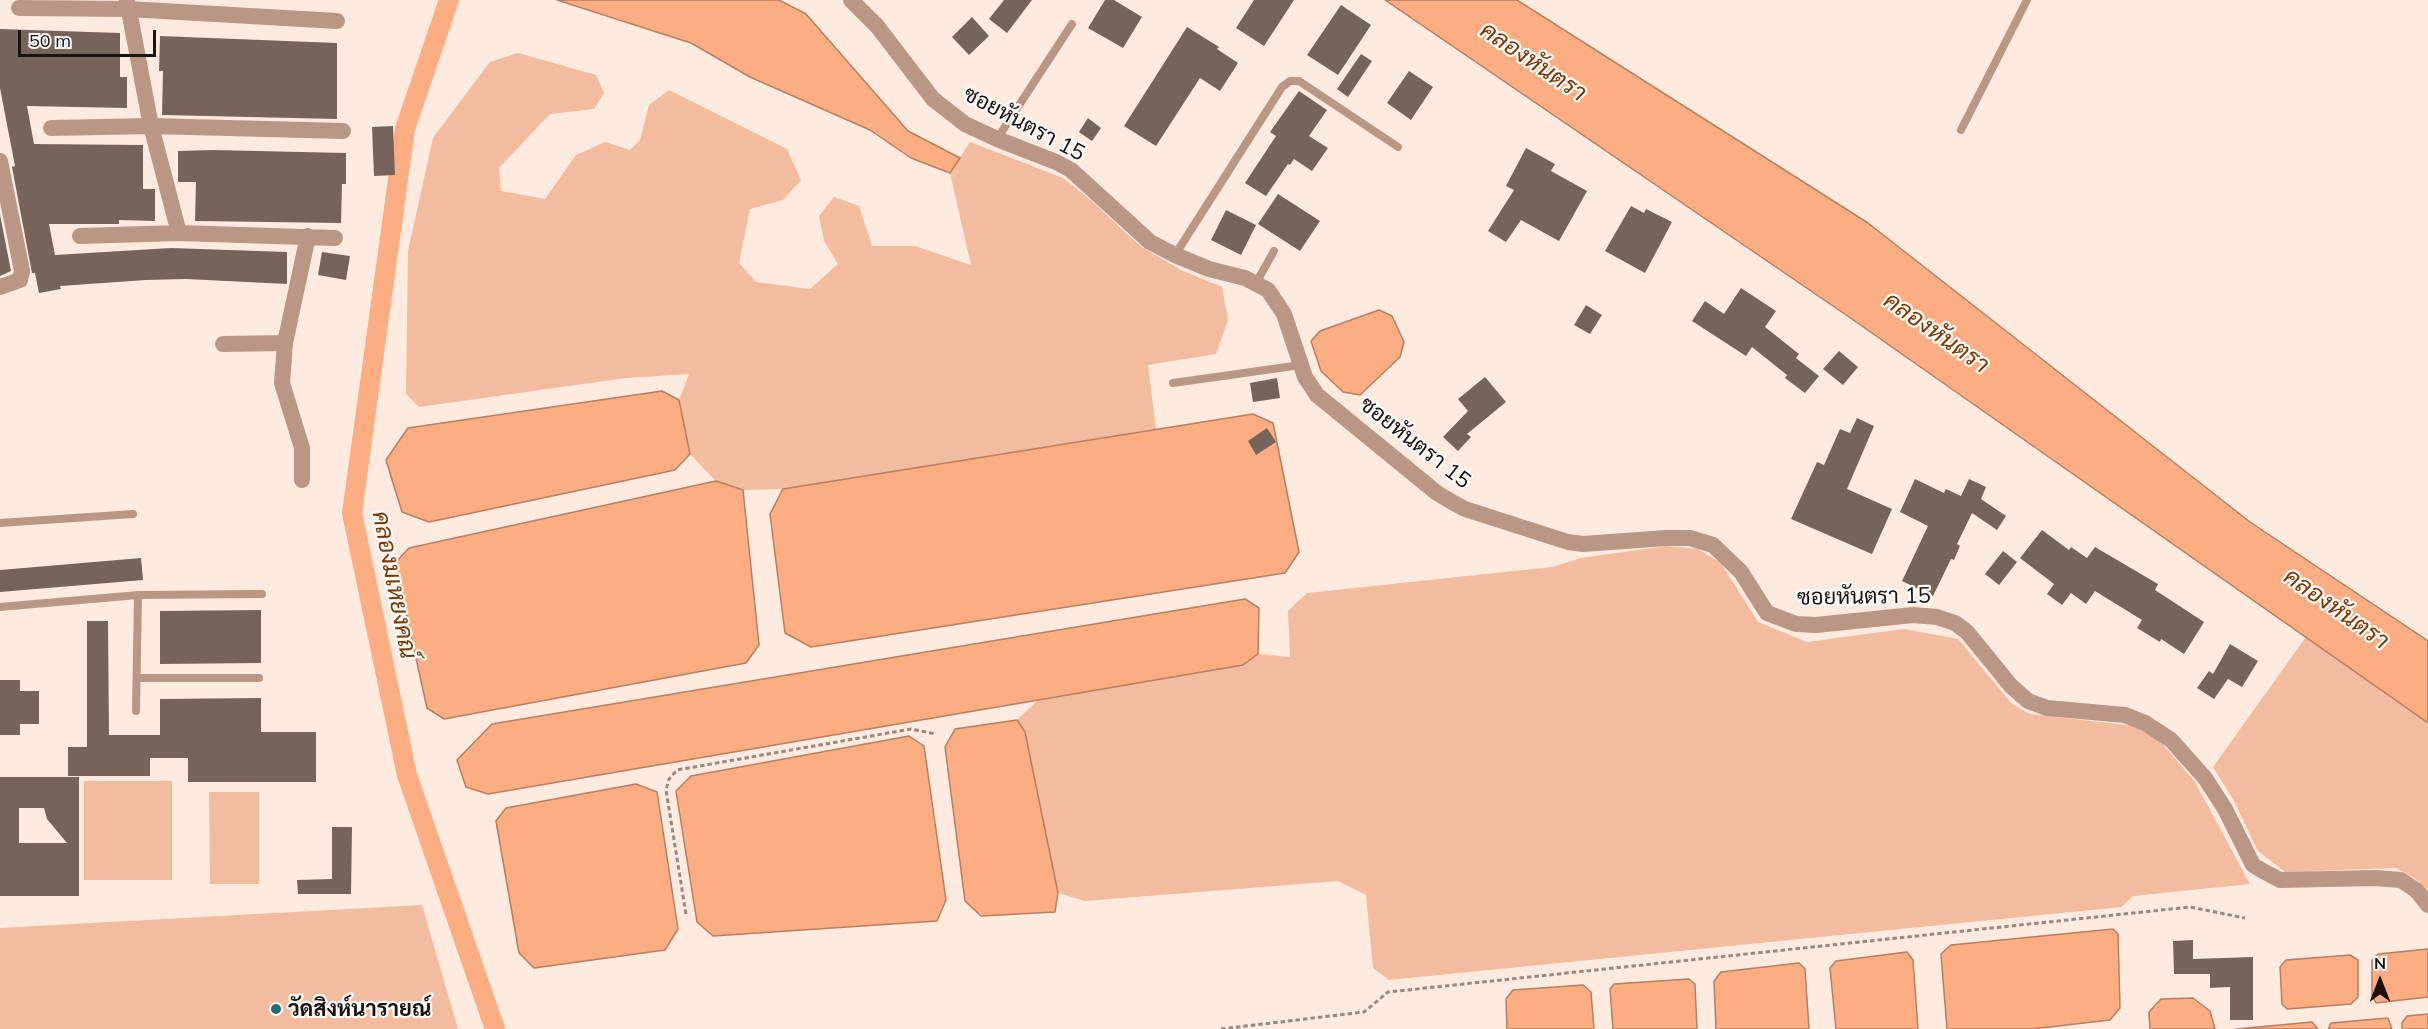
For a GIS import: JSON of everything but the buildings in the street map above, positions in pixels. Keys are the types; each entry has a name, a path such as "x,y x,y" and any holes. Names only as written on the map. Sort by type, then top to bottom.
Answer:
{"street":[{"name":"ซอยหันตรา 15","path":"851,0 876,26 933,99 965,124 1071,170 1150,242 1209,269 1245,278 1268,290 1284,314 1305,377 1317,395 1437,493 1466,509 1568,542 1583,544 1690,538 1713,545 1741,572 1767,613 1796,624 1816,625 1913,615 1937,617 1955,622 1967,632 2011,686 2028,701 2047,708 2125,716 2145,723 2171,740 2205,778 2225,809 2253,865 2263,871 2280,880 2375,878 2401,880 2417,891 2428,904"},
{"path":"19,8 127,5 337,21"},
{"path":"127,5 151,126 179,233"},
{"path":"51,128 151,126 343,131"},
{"path":"0,161 22,271 20,280 0,286"},
{"path":"80,236 179,233 335,238"},
{"path":"302,480 302,448 282,383 285,344 308,236"},
{"path":"223,344 285,344"}],"lane":[{"path":"1961,130 2027,0"},
{"path":"997,139 1072,24"},
{"path":"1175,255 1282,87 1290,81 1299,81 1398,147"},
{"path":"1256,283 1274,251"},
{"path":"1173,383 1301,365"},
{"path":"0,523 133,514"},
{"path":"0,607 138,595 262,594"},
{"path":"136,711 138,595"},
{"path":"137,678 260,678"}],"path":[{"path":"686,914 666,790 669,779 677,770 911,729 936,734"},
{"path":"1221,1029 1364,1012 1388,992 1412,989 2190,907 2245,918"}],"shaded area":[{"path":"518,53 596,75 604,93 594,109 550,114 499,168 501,191 545,199 576,155 605,142 630,150 640,140 649,105 669,90 787,149 801,180 783,200 750,209 739,263 756,282 810,289 838,264 824,241 819,216 834,197 859,206 872,246 915,246 971,265 950,173 970,142 1063,178 1092,201 1140,246 1181,270 1222,287 1228,320 1216,354 1148,365 1156,429 783,489 743,490 716,481 690,454 679,400 689,374 626,378 419,407 406,394 408,251 433,138 490,62"},
{"path":"1666,546 1698,549 1721,563 1758,622 1807,642 1904,629 1958,639 2012,704 2030,714 2135,726 2160,741 2195,782 2250,884 2133,896 2121,907 1389,980 1373,968 1366,895 1338,881 1085,901 1058,893 1025,732 1017,720 1038,700 1243,665 1258,654 1290,657 1288,611 1307,593 1552,567 1581,558"},
{"path":"2306,637 2428,723 2428,891 2413,877 2396,868 2285,872 2258,851 2234,801 2213,767"},
{"path":"84,781 172,781 172,880 84,880"},
{"path":"209,792 259,792 259,884 210,884"},
{"path":"422,905 458,1029 0,1029 0,928"}],"water":[{"path":"557,0 779,0 806,14 908,131 960,158 950,173 911,158 870,130 750,77 691,43"},
{"name":"คลองหันตรา","path":"1385,0 1517,0 1868,223 2250,522 2428,641 2428,723 1852,319"},
{"path":"1379,310 1392,316 1404,342 1400,357 1360,395 1343,392 1321,371 1311,341 1320,331"},
{"path":"662,391 679,400 690,454 675,470 429,522 402,512 386,460 408,428"},
{"path":"1253,414 1273,423 1299,552 1285,573 811,647 785,633 770,514 783,489"},
{"path":"716,481 743,490 759,645 746,663 444,719 427,708 395,563 409,548"},
{"path":"1245,599 1259,608 1258,654 1243,665 488,794 466,787 457,760 492,724"},
{"path":"1017,720 1025,732 1058,893 1055,912 981,916 965,901 945,747 955,729"},
{"path":"909,736 924,746 946,900 937,921 713,936 697,922 676,791 691,776"},
{"path":"636,784 657,792 678,929 665,950 534,968 519,953 496,821 506,808"},
{"path":"2113,929 2118,934 2120,1008 2110,1020 2032,1029 1947,1029 1941,954 1951,945"},
{"path":"2428,949 2428,997 2376,1003 2372,996 2372,960 2378,954"},
{"path":"1907,952 1913,960 1918,1029 1836,1029 1830,968 1836,961"},
{"path":"2350,955 2358,960 2358,997 2351,1004 2287,1009 2282,1004 2280,967 2286,960"},
{"path":"1799,963 1805,969 1809,1029 1716,1029 1714,981 1721,972"},
{"path":"1689,979 1695,984 1697,1029 1613,1029 1610,989 1614,984"},
{"path":"1583,985 1591,992 1594,1029 1507,1029 1506,999 1513,990"},
{"path":"2193,998 2210,1011 2215,1029 2150,1029 2149,1012 2161,999"},
{"path":"2428,1014 2428,1029 2402,1029 2402,1023 2407,1016"},
{"path":"2388,1018 2392,1029 2328,1029 2331,1023"},
{"path":"2312,1022 2318,1029 2237,1029"}],"waterway":[{"name":"คลองมเหยงคณ์","path":"449,0 405,129 352,513 407,775 495,1029"}],"place":[{"name":"วัดสิงห์นารายณ์","path":"276,1009"}]}
